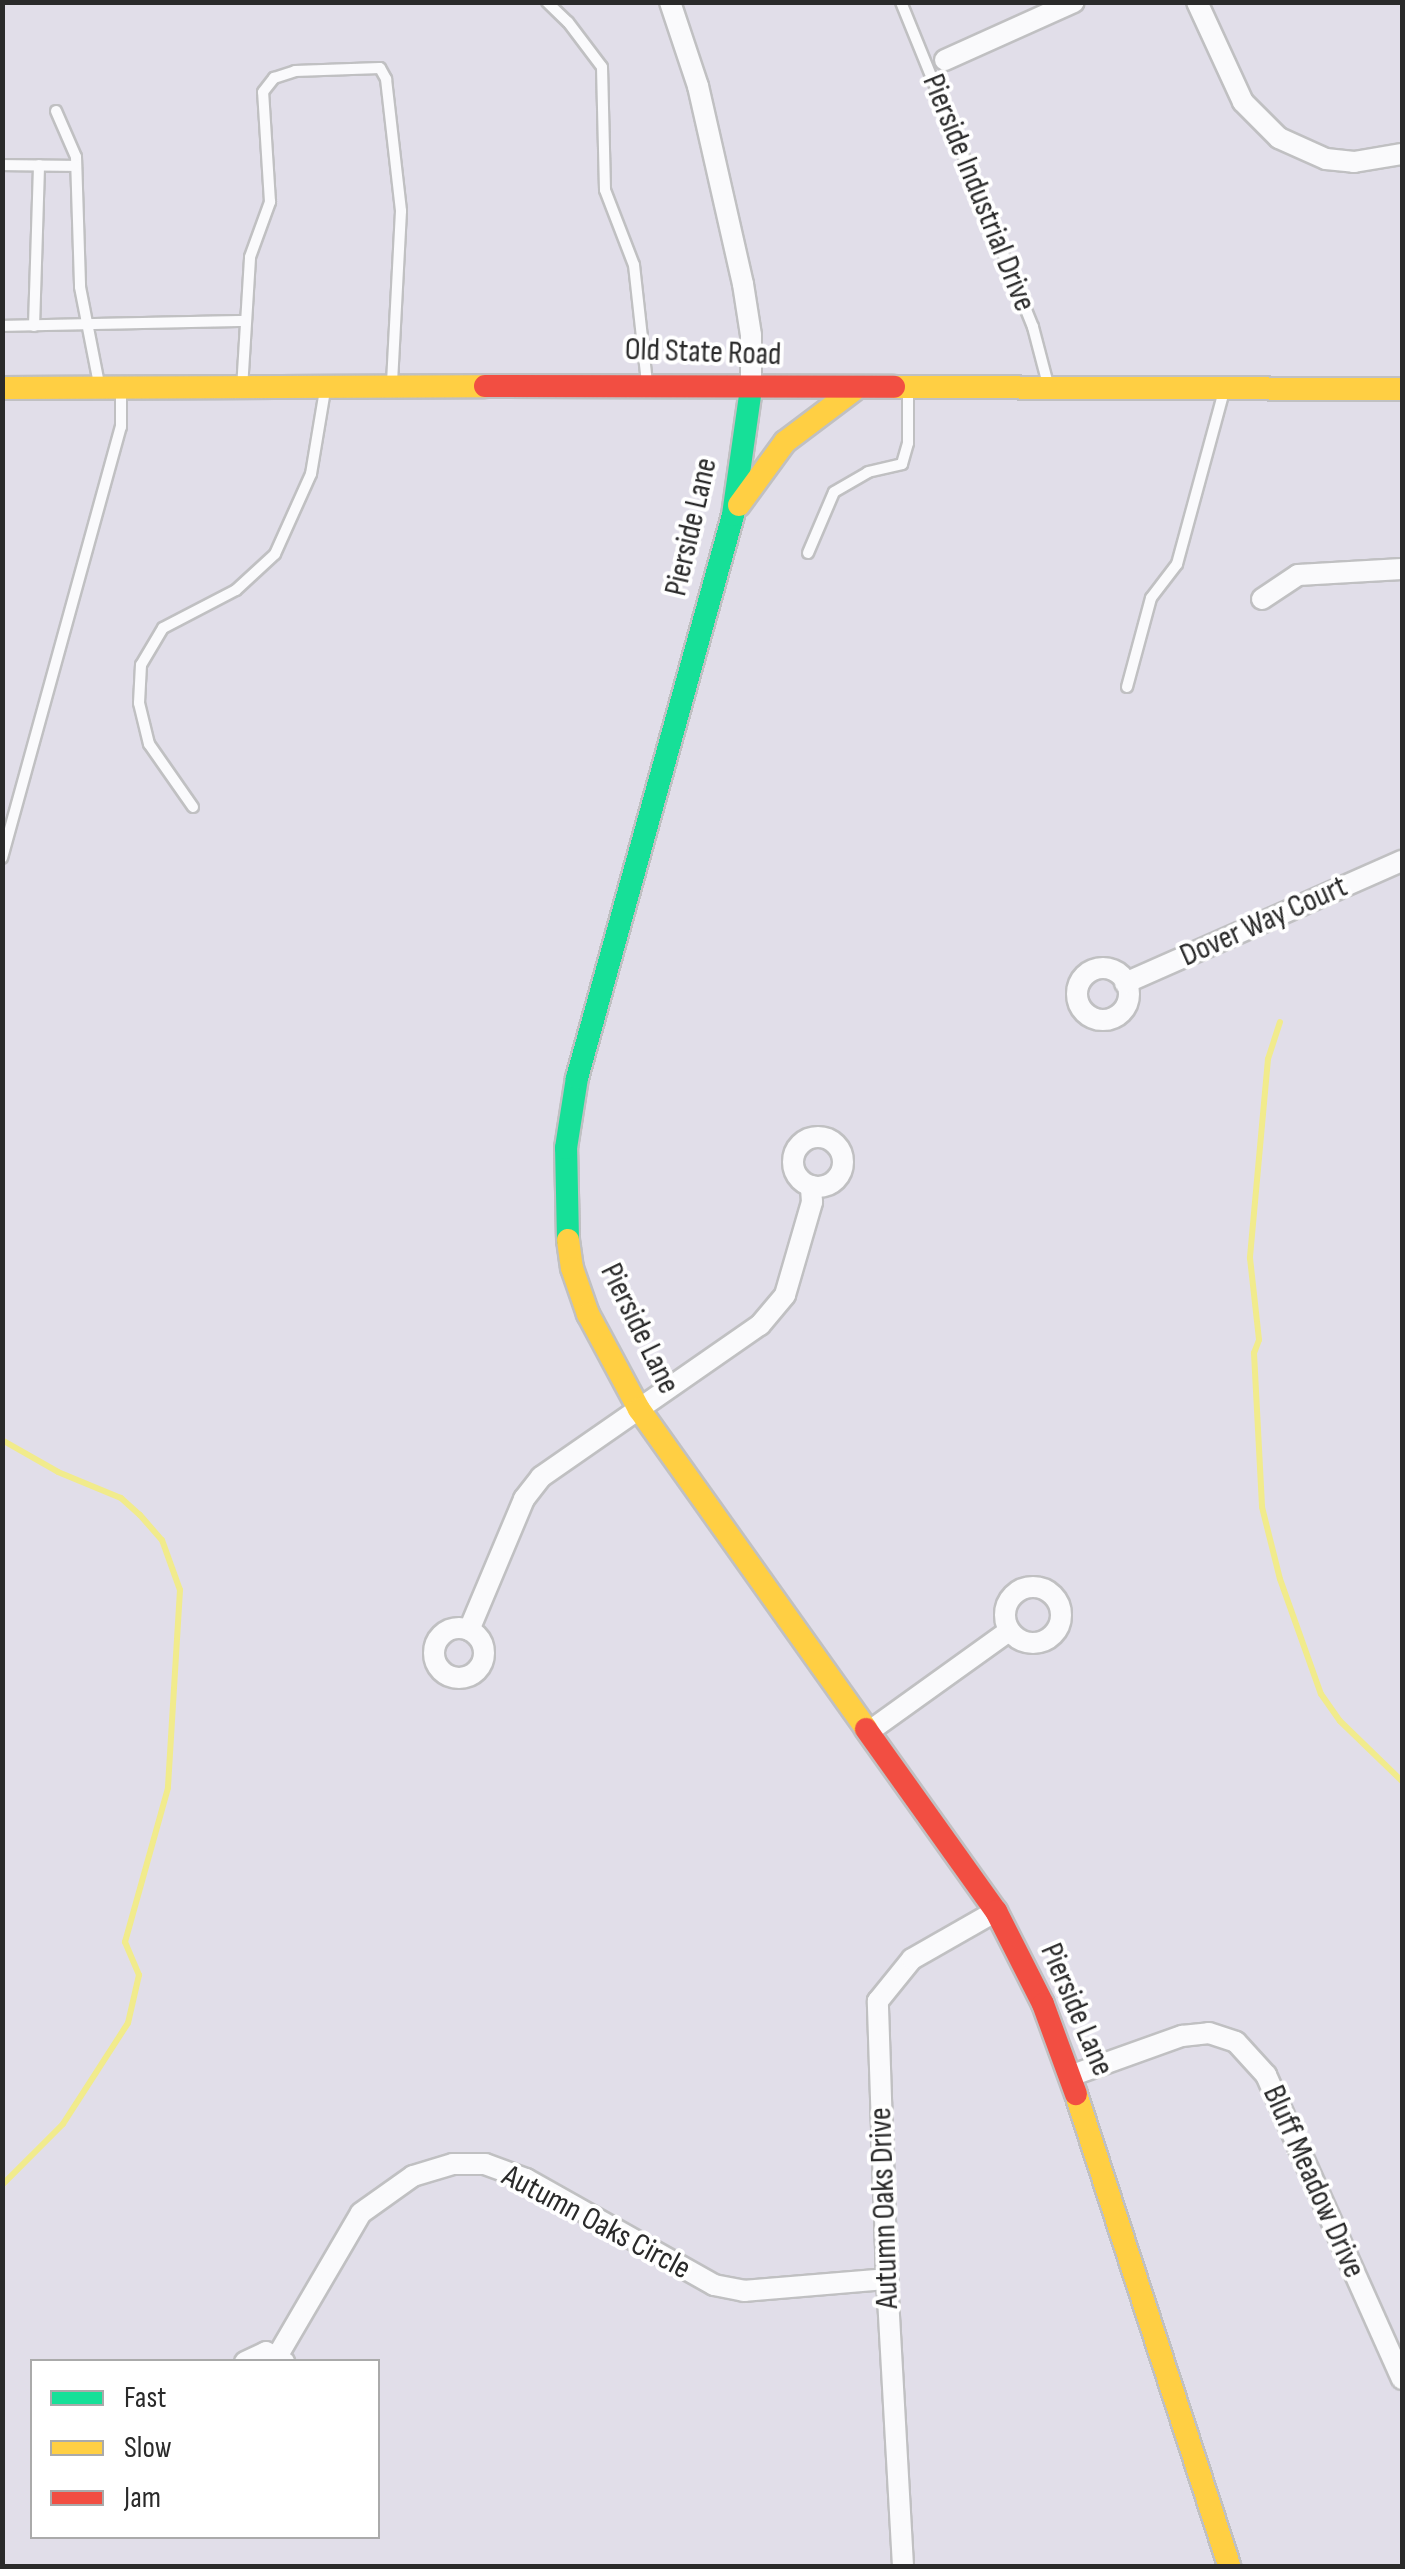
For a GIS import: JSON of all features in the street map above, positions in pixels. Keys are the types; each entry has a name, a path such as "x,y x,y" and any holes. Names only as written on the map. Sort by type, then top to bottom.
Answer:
{"street":[{"name":"Pierside Lane","path":"670,2 698,86 743,284 750,335 750,389 733,515 577,1078 566,1148 564,1210 572,1268 588,1314 639,1409 871,1730 996,1912 1042,2004 1070,2076 1230,2566"},
{"path":"946,60 1074,2"},
{"path":"1196,2 1243,102 1279,138 1326,159 1354,162 1402,154"},
{"name":"Old State Road","path":"2,388 242,390 647,383 854,390 1049,385 1402,389"},
{"path":"733,515 785,442 854,390"},
{"path":"1262,598 1277,584 1298,575 1402,569"},
{"name":"Dover Way Court","path":"1125,983 1402,861"},
{"path":"469,1630 524,1499 541,1476 760,1325 785,1295 812,1202 811,1186"},
{"path":"871,1730 1009,1631"},
{"name":"Autumn Oaks Drive","path":"904,2566 886,2279 878,2002 912,1959 996,1912"},
{"name":"Bluff Meadow Drive","path":"1070,2076 1182,2036 1209,2034 1236,2042 1266,2075 1402,2378"},
{"name":"Autumn Oaks Circle","path":"249,2359 258,2353 281,2358 362,2213 413,2176 452,2164 484,2164 526,2179 714,2286 744,2291 886,2279"}],"lane":[{"path":"547,2 568,22 602,67 605,190 634,265 645,331 647,383"},
{"name":"Pierside Industrial Drive","path":"901,2 1032,327 1049,385"},
{"path":"242,390 250,257 270,202 263,92 274,78 295,71 380,68 386,79 401,211 392,385"},
{"path":"2,858 121,426 80,287 76,166 56,111"},
{"path":"2,165 76,166"},
{"path":"34,326 39,166"},
{"path":"2,326 246,321"},
{"path":"1127,687 1151,598 1177,564 1225,387"},
{"path":"808,554 834,492 868,472 902,464 908,454 908,388"},
{"path":"192,807 149,744 140,703 141,665 163,628 236,590 276,554 312,474 326,389"}],"waterway":[{"path":"1280,1022 1268,1059 1250,1258 1259,1340 1254,1353 1262,1507 1280,1579 1321,1694 1340,1721 1402,1781"},
{"path":"2,1440 58,1472 121,1498 162,1540 180,1590 168,1788 125,1942 139,1975 128,2023 63,2124 2,2185"}],"traffic: fast":[{"path":"568,1240 566,1148 577,1078 733,515 751,389"}],"traffic: slow":[{"path":"2,388 485,386"},
{"path":"894,387 1402,389"},
{"path":"739,505 785,442 854,390"},
{"path":"568,1240 572,1268 588,1314 639,1409 866,1729"},
{"path":"1076,2094 1229,2566"}],"traffic: jam":[{"path":"485,386 894,387"},
{"path":"866,1729 996,1911 1043,2004 1076,2094"}]}
